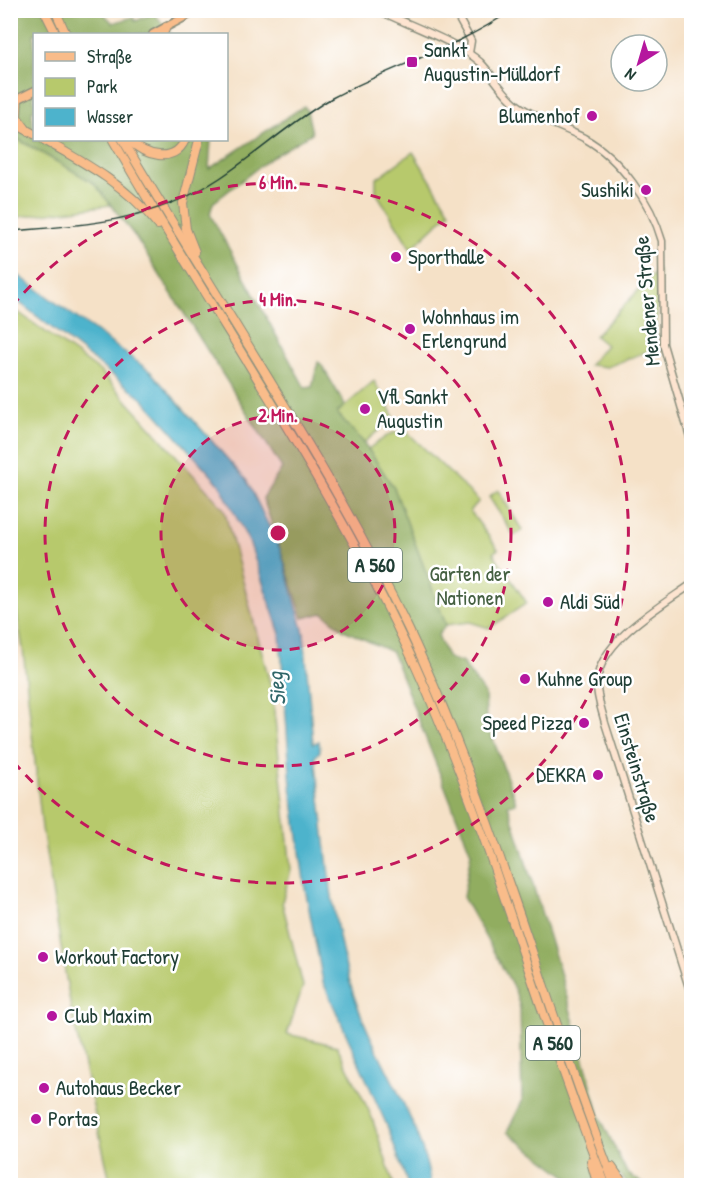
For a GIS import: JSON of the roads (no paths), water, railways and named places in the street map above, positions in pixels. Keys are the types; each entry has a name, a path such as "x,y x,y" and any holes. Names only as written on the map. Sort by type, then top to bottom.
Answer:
{"highway":[{"path":"44,10 56,33"},
{"path":"55,10 66,33"},
{"path":"13,99 17,117 26,129"},
{"path":"10,121 33,133"},
{"path":"46,141 125,190 142,205 176,247"},
{"name":"A 560","path":"114,141 335,511 414,664 472,804 577,1112 606,1185"},
{"name":"A 560","path":"124,141 354,526 407,627 452,728 473,783 597,1140 615,1185"},
{"path":"130,141 145,152 156,156 174,152 184,141"},
{"path":"199,141 183,203 186,229 201,270"},
{"path":"577,1112 598,1185"},
{"path":"597,1140 615,1173 625,1185"}],"main road":[{"path":"165,31 198,10"},
{"path":"13,99 33,91"}],"street":[{"name":"Mendener Straße","path":"378,10 469,53 486,69 507,97 515,103 581,137 605,153 651,212 658,226 664,256 663,344 692,444"},
{"path":"454,10 471,41 469,53"},
{"name":"Einsteinstraße","path":"692,584 612,646 599,666 597,682 605,723 692,997"}],"water":[{"path":"11,270 151,372 247,481 281,551 304,633 313,744 319,741 320,751 315,757 328,870 343,955 350,983 369,1034 416,1132 431,1185 408,1185 388,1128 323,982 305,888 291,786 280,634 250,544 220,485 143,399 11,296"}],"tram line":[{"path":"10,231 66,227 119,218 146,212 196,192 220,178 332,98 469,36 512,10"}],"place":[{"name":"Sankt Augustin-Mülldorf","path":"412,62"},
{"name":"Blumenhof","path":"592,116"},
{"name":"Sushiki","path":"646,190"},
{"name":"Sporthalle","path":"396,257"},
{"name":"Wohnhaus im Erlengrund","path":"410,329"},
{"name":"Vfl Sankt Augustin","path":"365,409"},
{"name":"Aldi Süd","path":"548,602"},
{"name":"Kuhne Group","path":"525,679"},
{"name":"Speed Pizza","path":"584,723"},
{"name":"DEKRA","path":"598,775"},
{"name":"Workout Factory","path":"43,957"},
{"name":"Club Maxim","path":"52,1016"},
{"name":"Autohaus Becker","path":"44,1088"},
{"name":"Portas","path":"36,1119"}],"park label":[{"name":"Gärten der Nationen","path":"470,586"}],"water label":[{"name":"Sieg","path":"276,689"}]}
